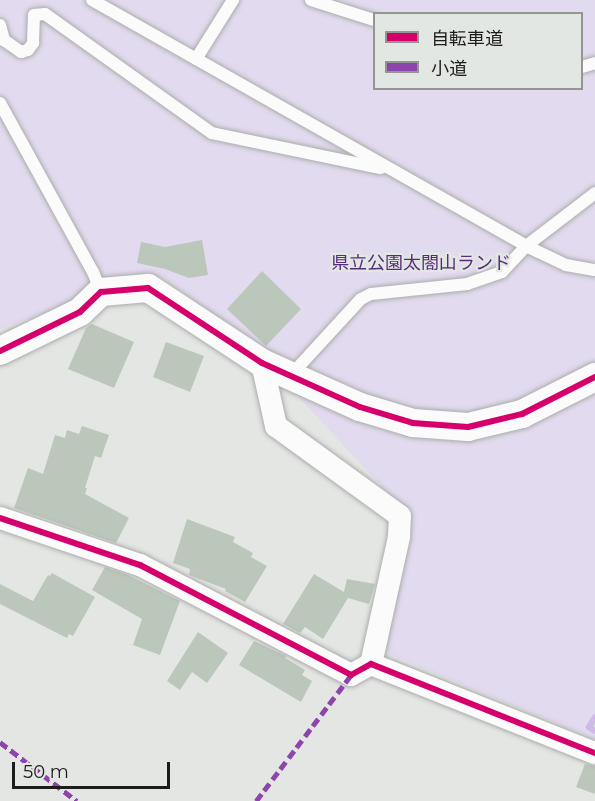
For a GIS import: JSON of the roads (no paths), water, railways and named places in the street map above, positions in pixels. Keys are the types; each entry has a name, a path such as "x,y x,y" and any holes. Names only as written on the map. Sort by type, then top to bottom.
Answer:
{"street":[{"path":"0,351 80,312 101,292 148,288 262,363 360,407 413,423 468,427 522,414 595,377"},
{"path":"0,518 140,565 351,675 371,664 399,537 400,516 276,426 262,363"},
{"path":"371,664 595,753"}],"lane":[{"path":"92,0 526,246 566,265 595,270"},
{"path":"196,59 233,0"},
{"path":"311,0 373,19"},
{"path":"324,4 340,0"},
{"path":"0,26 4,40 21,52 28,50 33,43 34,15 45,14 212,133 393,170"},
{"path":"0,103 82,251 101,292"},
{"path":"291,375 361,299 371,294 467,284 502,272 526,246 595,193"}],"waterway":[{"path":"595,717 589,727 595,731"}],"park label":[{"name":"県立公園太閤山ランド","path":"421,263"}]}
